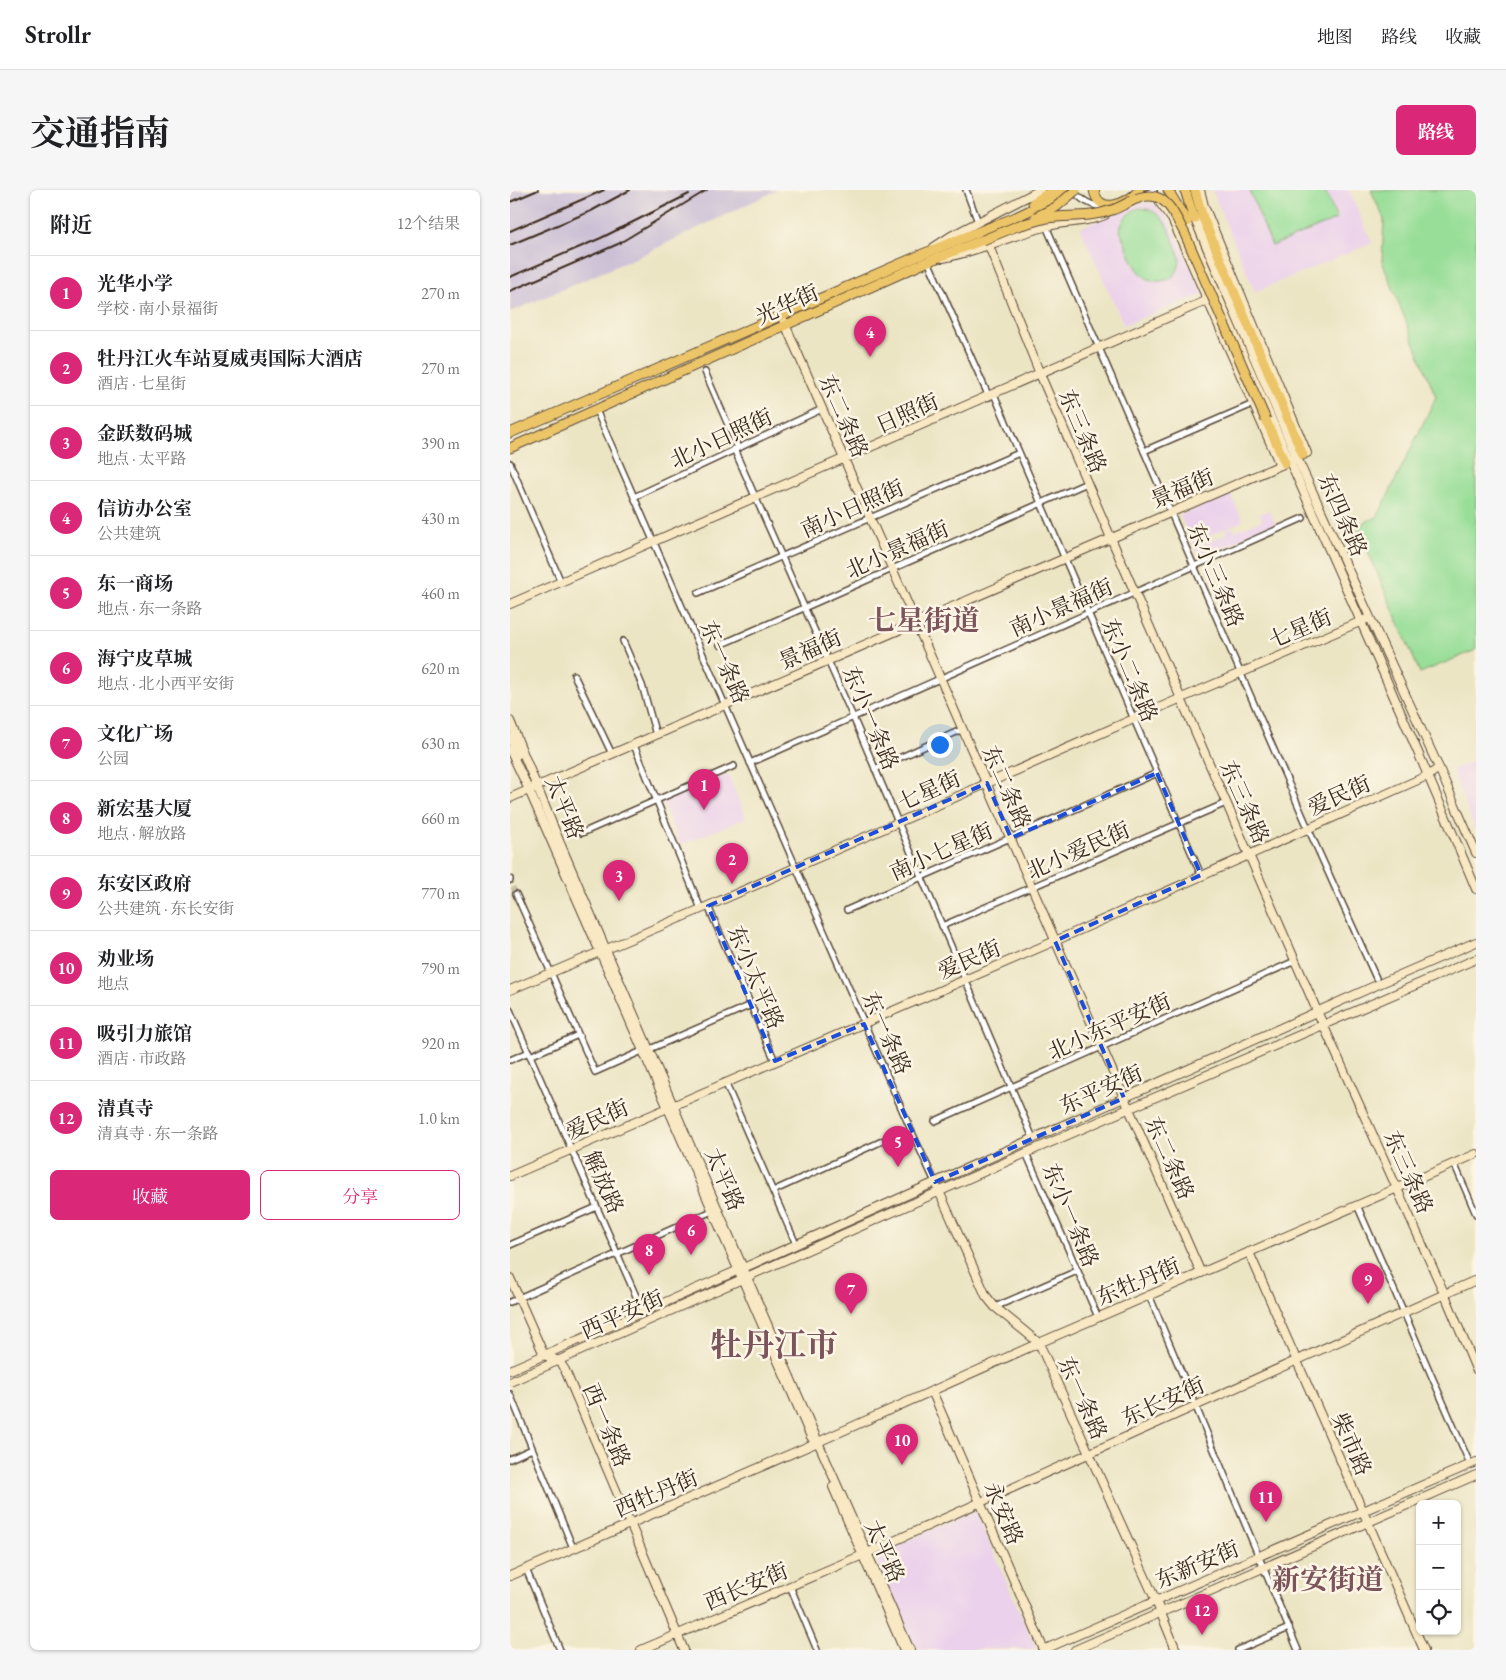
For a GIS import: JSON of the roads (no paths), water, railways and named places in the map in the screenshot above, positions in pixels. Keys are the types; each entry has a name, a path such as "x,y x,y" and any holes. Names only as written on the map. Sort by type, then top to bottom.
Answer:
{"highway":[{"path":"984,239 1053,190"},
{"name":"光华街","path":"984,239 1052,200 1064,190"},
{"name":"光华街","path":"510,433 781,315 927,257 984,239 1017,226 1056,207 1076,190"},
{"path":"1094,190 1100,202 1116,206 1128,200 1139,190"},
{"path":"1168,190 1190,220"},
{"path":"1185,190 1190,220"},
{"path":"1195,190 1203,218 1275,416 1294,459"},
{"path":"1017,226 1046,218 1096,214 1113,210 1143,197 1153,196 1160,198 1167,204 1184,232 1275,416 1294,459"},
{"name":"光华街","path":"510,448 786,325 927,257"}],"street":[{"path":"966,190 978,222"},
{"path":"927,257 951,236 1040,190"},
{"path":"1072,190 1078,198 1089,204 1110,209 1120,208"},
{"path":"1110,209 1154,190"},
{"path":"1174,190 1190,220 1275,416"},
{"path":"1182,190 1190,220"},
{"path":"1200,190 1294,459 1366,619 1439,768 1476,853"},
{"path":"984,239 1064,222 1096,219 1120,208 1145,200 1153,200 1163,206 1172,219 1253,404 1294,459"},
{"name":"东小三条路","path":"1046,226 1308,828 1376,978"},
{"name":"东三条路","path":"984,239 1134,592 1295,961 1445,1294 1476,1369"},
{"name":"东小二条路","path":"927,257 1019,453 1201,875"},
{"name":"日照街","path":"510,604 1208,300"},
{"name":"东二条路","path":"781,315 1201,1272"},
{"name":"东小一条路","path":"705,372 756,498 853,717 1033,1138"},
{"path":"1144,450 1253,404"},
{"name":"北小日照街","path":"634,497 822,409"},
{"name":"东一条路","path":"596,410 864,1024 980,1283 995,1307 1039,1343 1156,1601 1176,1650"},
{"name":"南小日照街","path":"698,593 1019,453"},
{"name":"景福街","path":"510,798 1294,459"},
{"path":"510,463 561,582"},
{"name":"北小景福街","path":"720,645 1087,483"},
{"name":"南小景福街","path":"750,763 1303,518"},
{"path":"1366,619 1476,889"},
{"name":"七星街","path":"510,990 705,908 1181,698 1366,619"},
{"path":"622,641 642,684 656,735"},
{"path":"574,676 612,754"},
{"name":"太平路","path":"510,721 533,777 533,788 816,1443 910,1650"},
{"path":"875,769 963,729"},
{"path":"510,732 524,763 533,777"},
{"path":"510,738 521,764 524,780"},
{"name":"东小太平路","path":"634,745 774,1061"},
{"name":"太平路","path":"510,750 524,780 533,788"},
{"path":"582,833 734,766"},
{"name":"爱民街","path":"510,1176 670,1105 965,980 1429,775 1439,768"},
{"name":"南小七星街","path":"847,910 1157,773"},
{"name":"北小爱民街","path":"942,926 1226,803"},
{"path":"516,894 595,1072 750,1005"},
{"name":"东平安街","path":"741,1269 1476,942"},
{"name":"东平安街","path":"745,1278 1026,1153 1476,959"},
{"name":"北小东平安街","path":"935,1122 1295,961"},
{"name":"解放路","path":"510,1010 643,1312"},
{"path":"510,1060 578,1036"},
{"path":"725,1082 796,1244"},
{"name":"太平路","path":"670,1105 712,1212 741,1269"},
{"path":"773,1191 891,1137"},
{"name":"东小一条路","path":"1026,1153 1098,1317"},
{"name":"东牡丹街","path":"816,1443 1098,1317 1476,1154"},
{"path":"1454,1163 1476,1214"},
{"path":"1357,1205 1403,1313 1473,1463"},
{"path":"510,1245 597,1207"},
{"path":"510,1302 712,1212"},
{"name":"柴市路","path":"1249,1252 1424,1650"},
{"name":"西平安街","path":"510,1370 741,1269"},
{"path":"995,1307 1077,1271"},
{"path":"510,1278 544,1355 559,1361"},
{"name":"西平安街","path":"510,1382 745,1278"},
{"name":"东长安街","path":"865,1554 1476,1280"},
{"path":"1149,1295 1298,1650"},
{"name":"西一条路","path":"559,1361 565,1370 684,1650"},
{"name":"永安路","path":"932,1391 1043,1650"},
{"path":"510,1394 573,1548"},
{"name":"西牡丹街","path":"510,1576 816,1443"},
{"path":"510,1459 532,1449"},
{"name":"东新安街","path":"1043,1650 1473,1463"},
{"name":"东新安街","path":"1075,1650 1476,1475"},
{"name":"太平路","path":"865,1554 904,1650"},
{"name":"西长安街","path":"641,1650 865,1554"},
{"path":"526,1569 560,1650"},
{"path":"790,1586 817,1650"},
{"path":"1238,1650 1289,1628"}],"tunnel":[{"path":"510,880 516,894"}],"railway":[{"path":"510,202 538,190"},
{"path":"510,231 604,190"},
{"path":"510,245 591,211 630,190"},
{"path":"510,291 618,244 707,190"},
{"path":"510,277 601,238 689,194"}],"place":[{"name":"信访办公室","path":"870,357"},
{"name":"光华小学","path":"704,810"},
{"name":"牡丹江火车站夏威夷国际大酒店","path":"732,884"},
{"name":"金跃数码城","path":"619,901"},
{"name":"东一商场","path":"898,1167"},
{"name":"海宁皮草城","path":"691,1255"},
{"name":"新宏基大厦","path":"649,1275"},
{"name":"东安区政府","path":"1368,1304"},
{"name":"文化广场","path":"851,1314"},
{"name":"劝业场","path":"902,1465"},
{"name":"吸引力旅馆","path":"1266,1522"},
{"name":"清真寺","path":"1202,1635"}],"district":[{"name":"七星街道","path":"924,620"},
{"name":"牡丹江市","path":"774,1345"},
{"name":"新安街道","path":"1328,1579"}]}
